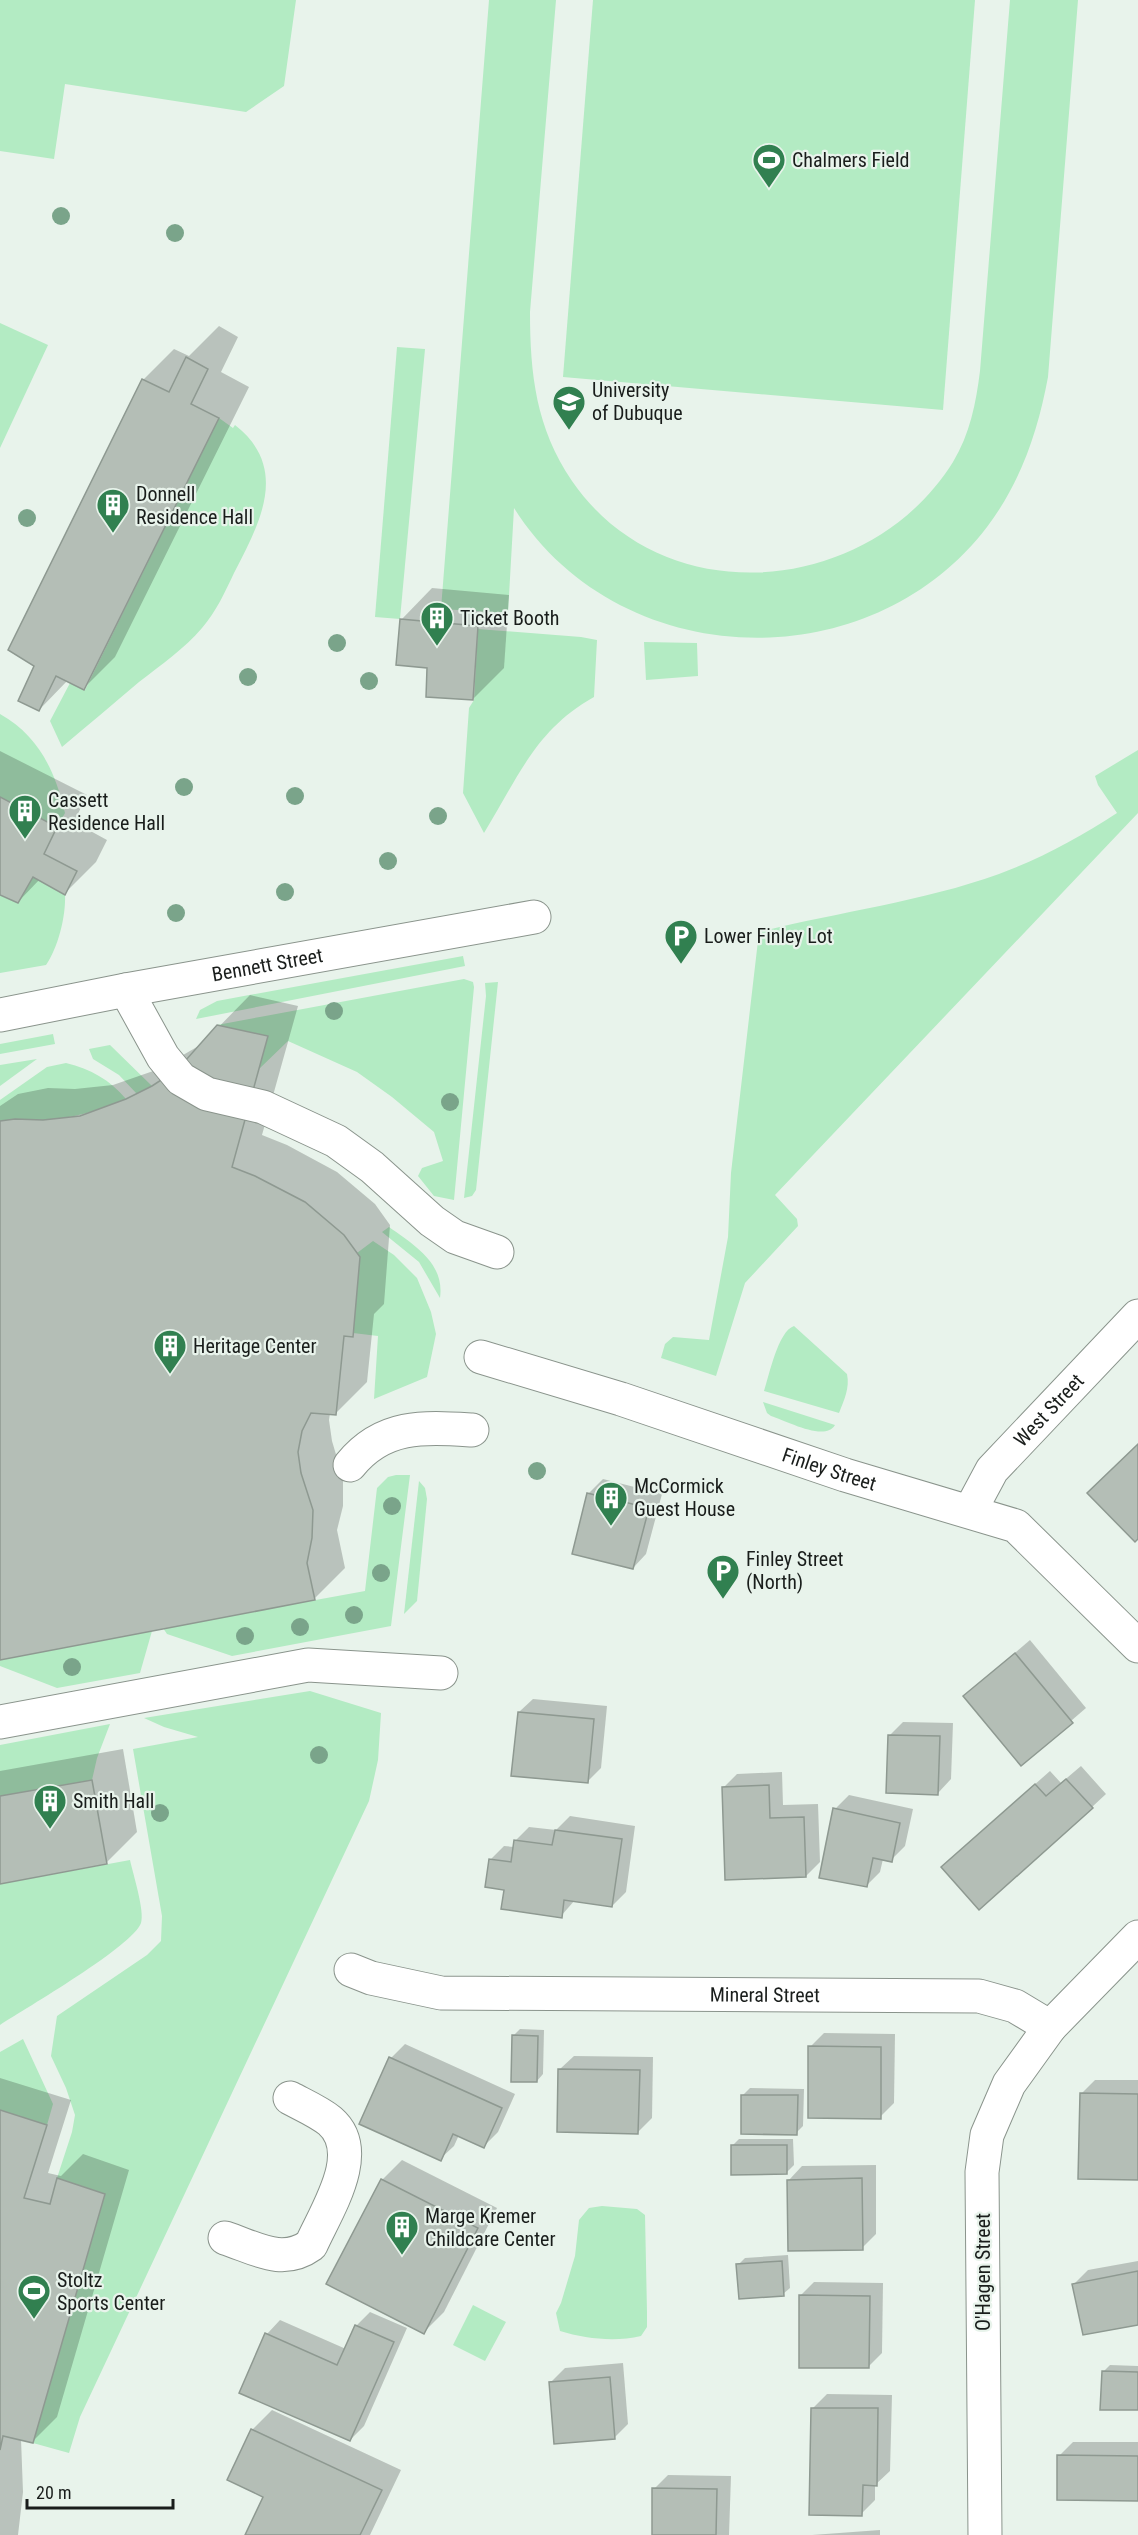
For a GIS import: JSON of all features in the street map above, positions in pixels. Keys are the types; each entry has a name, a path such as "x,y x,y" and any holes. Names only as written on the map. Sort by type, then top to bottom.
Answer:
{"street":[{"name":"Bennett Street","path":"0,1015 126,990 534,917"},
{"path":"126,990 163,1057 181,1079 207,1094 262,1107 336,1141 372,1167 432,1221 455,1237 497,1252"},
{"name":"West Street","path":"970,1511 992,1470 1138,1316"},
{"name":"Finley Street","path":"481,1357 621,1399 854,1477 1016,1526 1138,1646"},
{"path":"350,1465 362,1450 390,1434 425,1427 472,1430"},
{"path":"0,1722 308,1665 441,1674"},
{"path":"1050,2027 1138,1937"},
{"name":"Mineral Street","path":"351,1970 416,1990 441,1993 979,1996 1016,2006 1050,2027"},
{"name":"O'Hagen Street","path":"986,2535 982,2172 987,2135 1009,2084 1050,2027"},
{"path":"225,2238 285,2256 300,2253 311,2245 345,2168 346,2152 341,2134 331,2121 290,2098"}],"green space":[{"path":"0,0 296,0 284,86 246,112 65,84 54,159 0,151"},
{"path":"489,0 556,0 530,312 534,379 550,441 572,481 612,524 659,554 712,569 766,572 820,562 872,540 917,507 953,462 959,451 971,418 980,371 1010,0 1078,0 1048,377 1044,397 1019,474 999,510 987,527 937,577 878,613 813,633 745,637 678,627 615,602 559,563 514,508 508,613 441,609"},
{"name":"Chalmers Field","path":"593,0 975,0 943,410 563,377"},
{"path":"0,323 48,345 0,448"},
{"path":"397,347 425,349 400,619 375,617"},
{"path":"219,418 233,428 235,425 252,442 262,459 266,478 265,496 260,516 244,554 216,609 195,636 62,747 50,721 70,683 85,690"},
{"path":"478,629 597,640 594,697 557,724 542,740 518,774 484,833 463,793 469,708 474,700"},
{"path":"644,642 697,643 698,676 646,680"},
{"path":"0,714 14,723 35,744 50,769 65,813 57,827 0,797"},
{"path":"1138,750 1138,813 775,1195 797,1219 798,1226 745,1283 716,1376 661,1358 665,1344 673,1337 709,1340 728,1237 731,1173 759,932 970,884 1045,854 1117,813 1098,785 1095,776"},
{"path":"33,877 65,895 58,941 46,965 0,973 0,895 18,903"},
{"path":"463,956 465,966 196,1019 200,1010 217,1001"},
{"path":"464,979 473,982 474,987 454,1200 434,1196 418,1176 422,1168 443,1161 434,1132 392,1097 357,1072 288,1041 259,1069 268,1036 217,1025"},
{"path":"498,982 476,1190 472,1196 464,1198 486,996 485,983"},
{"path":"53,1034 55,1044 0,1054 0,1044"},
{"path":"110,1045 152,1086 137,1094 119,1075 93,1059 89,1049"},
{"path":"37,1059 0,1086 0,1065"},
{"path":"66,1063 84,1068 99,1076 126,1099 65,1118 0,1121 0,1100 47,1067"},
{"path":"389,1227 417,1248 433,1265 438,1275 440,1298 419,1262 382,1232"},
{"path":"373,1241 394,1255 417,1278 431,1312 436,1334 427,1377 374,1399 378,1336 353,1333 360,1257 357,1253"},
{"path":"794,1326 847,1374 845,1399 839,1413 764,1391 771,1365 783,1336"},
{"path":"763,1402 835,1425 830,1430 823,1431 805,1429 771,1416 767,1413"},
{"path":"410,1475 391,1626 232,1656 167,1634 163,1628 365,1591 377,1488 388,1477"},
{"path":"419,1481 425,1488 427,1499 417,1601 404,1614"},
{"path":"152,1631 140,1673 57,1688 0,1666 0,1660"},
{"path":"310,1691 381,1713 378,1760 369,1801 80,2417 69,2453 33,2443 105,2195 57,2178 75,2115 66,2088 51,2056 57,2016 147,1955 161,1941 162,1916 133,1749 198,1737 164,1727 144,1718"},
{"path":"110,1724 97,1758 92,1780 0,1796 0,1745"},
{"path":"130,1860 142,1917 134,1933 100,1961 0,2025 0,1884"},
{"path":"23,2039 53,2104 47,2125 0,2110 0,2052"},
{"path":"602,2206 637,2209 645,2215 647,2327 641,2336 600,2339 560,2331 556,2313 575,2256 579,2220 589,2208"},
{"path":"473,2305 506,2322 485,2361 453,2345"}],"building":[{"name":"Donnell Residence Hall","path":"186,357 208,369 191,404 219,418 84,690 56,676 39,711 18,701 34,666 8,650 142,379 169,392"},
{"name":"Ticket Booth","path":"400,619 478,626 473,700 426,697 427,668 396,665"},
{"name":"Cassett Residence Hall","path":"0,797 57,827 44,854 77,871 65,895 33,877 18,903 0,895"},
{"name":"Heritage Center","path":"217,1025 268,1036 232,1167 255,1176 305,1202 344,1235 360,1257 353,1337 344,1336 336,1415 311,1413 302,1431 298,1452 301,1473 313,1510 312,1538 307,1563 315,1600 0,1660 0,1121 80,1116 126,1099 178,1069"},
{"path":"1138,1444 1138,1539 1135,1542 1087,1493"},
{"name":"McCormick Guest House","path":"587,1493 649,1508 633,1569 572,1554"},
{"path":"1015,1653 1073,1723 1021,1766 963,1696"},
{"path":"518,1712 594,1719 588,1783 511,1776"},
{"path":"888,1735 940,1736 938,1795 886,1793"},
{"path":"1066,1779 1093,1808 979,1910 941,1867 1035,1784 1046,1796"},
{"name":"Smith Hall","path":"92,1780 107,1864 0,1884 0,1796"},
{"path":"769,1785 770,1818 804,1817 806,1877 725,1880 722,1787"},
{"path":"833,1808 900,1823 892,1862 873,1858 867,1887 819,1878"},
{"path":"555,1830 622,1839 612,1907 564,1900 562,1918 501,1909 504,1890 485,1887 489,1859 511,1862 514,1840 552,1845"},
{"path":"512,2035 538,2036 537,2082 511,2082"},
{"path":"808,2046 881,2047 881,2119 808,2118"},
{"path":"389,2057 502,2108 484,2148 453,2134 441,2161 359,2124"},
{"path":"558,2069 640,2070 638,2134 557,2132"},
{"path":"1080,2093 1138,2094 1138,2180 1078,2179"},
{"path":"741,2095 798,2095 797,2135 741,2134"},
{"name":"Stoltz Sports Center","path":"0,2110 47,2125 24,2198 50,2204 57,2178 105,2194 33,2443 3,2436 0,2450"},
{"path":"731,2145 787,2145 787,2174 731,2175"},
{"path":"862,2178 863,2250 788,2251 787,2180"},
{"name":"Marge Kremer Childcare Center","path":"381,2179 478,2228 424,2334 326,2284"},
{"path":"782,2261 784,2296 739,2299 736,2264"},
{"path":"1138,2271 1138,2325 1083,2335 1072,2284"},
{"path":"799,2295 870,2296 869,2368 799,2368"},
{"path":"355,2325 394,2342 350,2441 239,2393 265,2333 337,2365"},
{"path":"1102,2371 1138,2372 1138,2410 1100,2410"},
{"path":"610,2377 615,2439 554,2444 549,2382"},
{"path":"811,2408 878,2408 877,2486 863,2485 862,2516 809,2515"},
{"path":"251,2429 382,2490 360,2535 245,2535 263,2497 227,2480"},
{"path":"1057,2455 1138,2456 1138,2501 1057,2500"},
{"path":"652,2488 717,2489 716,2535 652,2535"}],"place":[{"name":"Chalmers Field","path":"769,189"},
{"name":"University of Dubuque","path":"569,431"},
{"name":"Donnell Residence Hall","path":"113,534"},
{"name":"Ticket Booth","path":"437,647"},
{"name":"Cassett Residence Hall","path":"25,840"},
{"name":"Lower Finley Lot","path":"681,965"},
{"name":"Heritage Center","path":"170,1375"},
{"name":"McCormick Guest House","path":"611,1527"},
{"name":"Finley Street (North)","path":"723,1600"},
{"name":"Smith Hall","path":"50,1830"},
{"name":"Marge Kremer Childcare Center","path":"402,2256"},
{"name":"Stoltz Sports Center","path":"34,2320"}]}
